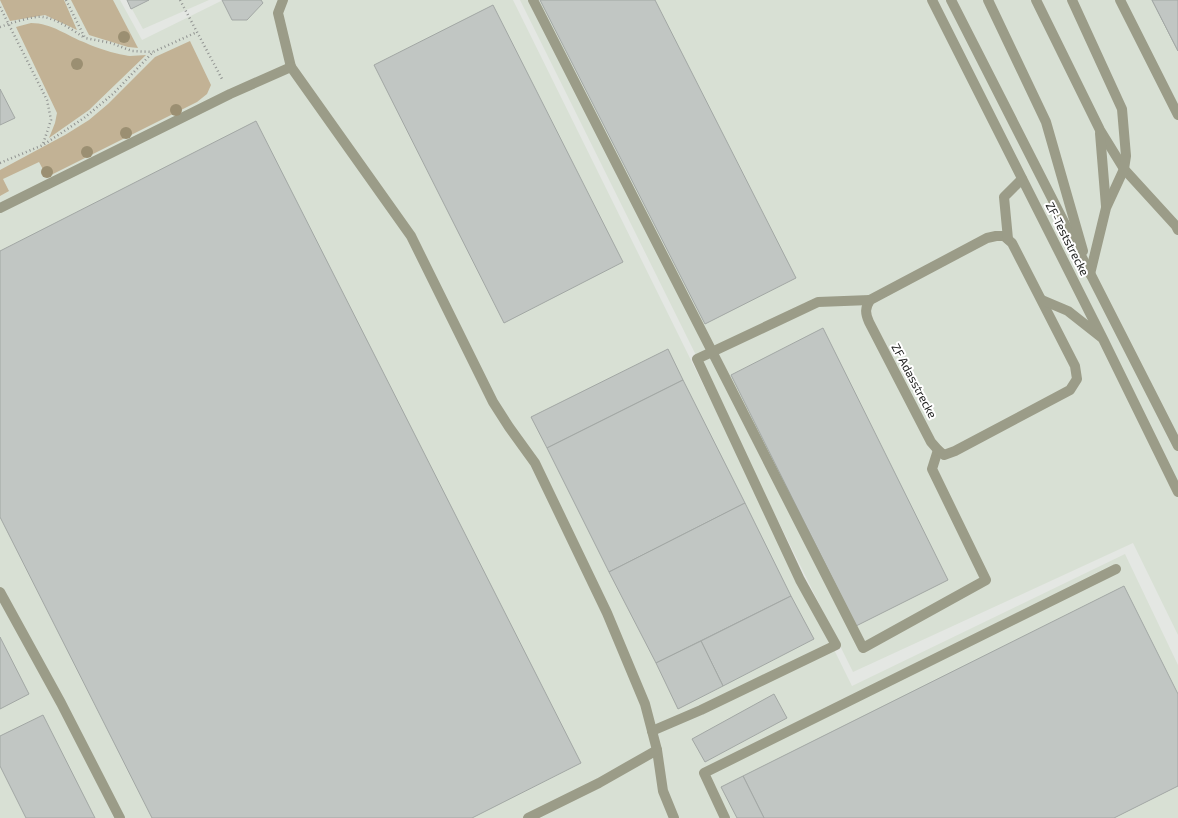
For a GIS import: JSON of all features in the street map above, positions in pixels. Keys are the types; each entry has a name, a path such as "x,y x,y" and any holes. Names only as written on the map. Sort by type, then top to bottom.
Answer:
{"lane":[{"path":"283,0 278,13 291,66 411,236 493,402 535,463 607,613 644,704 657,750 663,791 674,818"},
{"path":"533,0 712,352 863,648 986,580 932,469 938,450 944,455 955,451 1070,390 1077,379 1075,366 1012,243 1004,236 987,238 870,300 818,302 712,352 697,359 800,580 836,645 701,710 652,731"},
{"name":"ZF-Teststrecke","path":"932,0 1103,339 1178,492"},
{"name":"ZF-Teststrecke","path":"951,0 1178,446"},
{"path":"988,0 1046,122 1090,274"},
{"path":"1036,0 1100,130 1124,169 1178,230"},
{"path":"1072,0 1122,111 1126,156 1124,169 1106,208 1090,274"},
{"path":"1120,0 1178,115"},
{"path":"0,208 230,94 291,66"},
{"path":"1100,130 1106,208"},
{"path":"1008,239 1004,197 1022,179"},
{"name":"ZF Adasstrecke","path":"870,300 866,306 866,315 869,322 931,442 938,450"},
{"path":"1042,300 1068,311 1103,339"},
{"path":"726,818 704,773 1116,569"},
{"path":"0,592 120,818"},
{"path":"528,818 599,783 657,750"}],"path":[{"path":"66,0 85,38"},
{"path":"180,0 230,94"},
{"path":"0,7 47,100 51,120 42,145"},
{"path":"0,27 8,23 41,16 59,23 85,38 111,43 132,51 153,52"},
{"path":"0,163 42,145 90,113 113,94 153,52 197,32"}],"shaded area":[{"path":"0,0 120,0 142,40 223,0 513,0 852,686 1125,554 1178,665 1178,818 0,818"},
{"path":"0,0 64,0 77,30 45,15 10,21"},
{"path":"71,0 113,0 138,48 128,47 89,35"},
{"path":"127,0 209,0 143,29"},
{"path":"520,0 1178,0 1178,635 1133,543 853,672"},
{"path":"31,23 53,27 90,45 114,53 130,56 146,55 89,110 49,138 57,113 16,27"},
{"path":"190,41 211,85 207,94 197,102 47,177 39,162 3,179 9,191 0,196 0,170 65,135 89,120 108,104 155,57"}],"building":[{"path":"127,0 149,0 131,9"},
{"path":"222,0 261,0 263,3 247,20 232,20"},
{"path":"540,0 655,0 796,278 705,324"},
{"path":"1152,0 1178,0 1178,51"},
{"path":"1152,0 1178,0 1178,51"},
{"path":"493,5 623,262 504,323 374,65"},
{"path":"0,89 15,118 0,125"},
{"path":"256,121 581,763 472,818 152,818 0,517 0,251"},
{"path":"823,328 948,580 856,626 731,375"},
{"path":"668,349 683,380 547,448 531,417"},
{"path":"683,380 745,503 609,572 547,448"},
{"path":"745,503 791,596 656,663 609,572"},
{"path":"1124,586 1178,694 1178,786 1114,818 764,818 743,776"},
{"path":"791,596 814,639 723,686 701,641"},
{"path":"0,637 29,694 0,709"},
{"path":"701,641 723,686 678,709 656,663"},
{"path":"774,694 787,718 705,762 692,739"},
{"path":"43,715 95,818 26,818 0,766 0,736"},
{"path":"743,776 764,818 737,818 721,787"}]}
